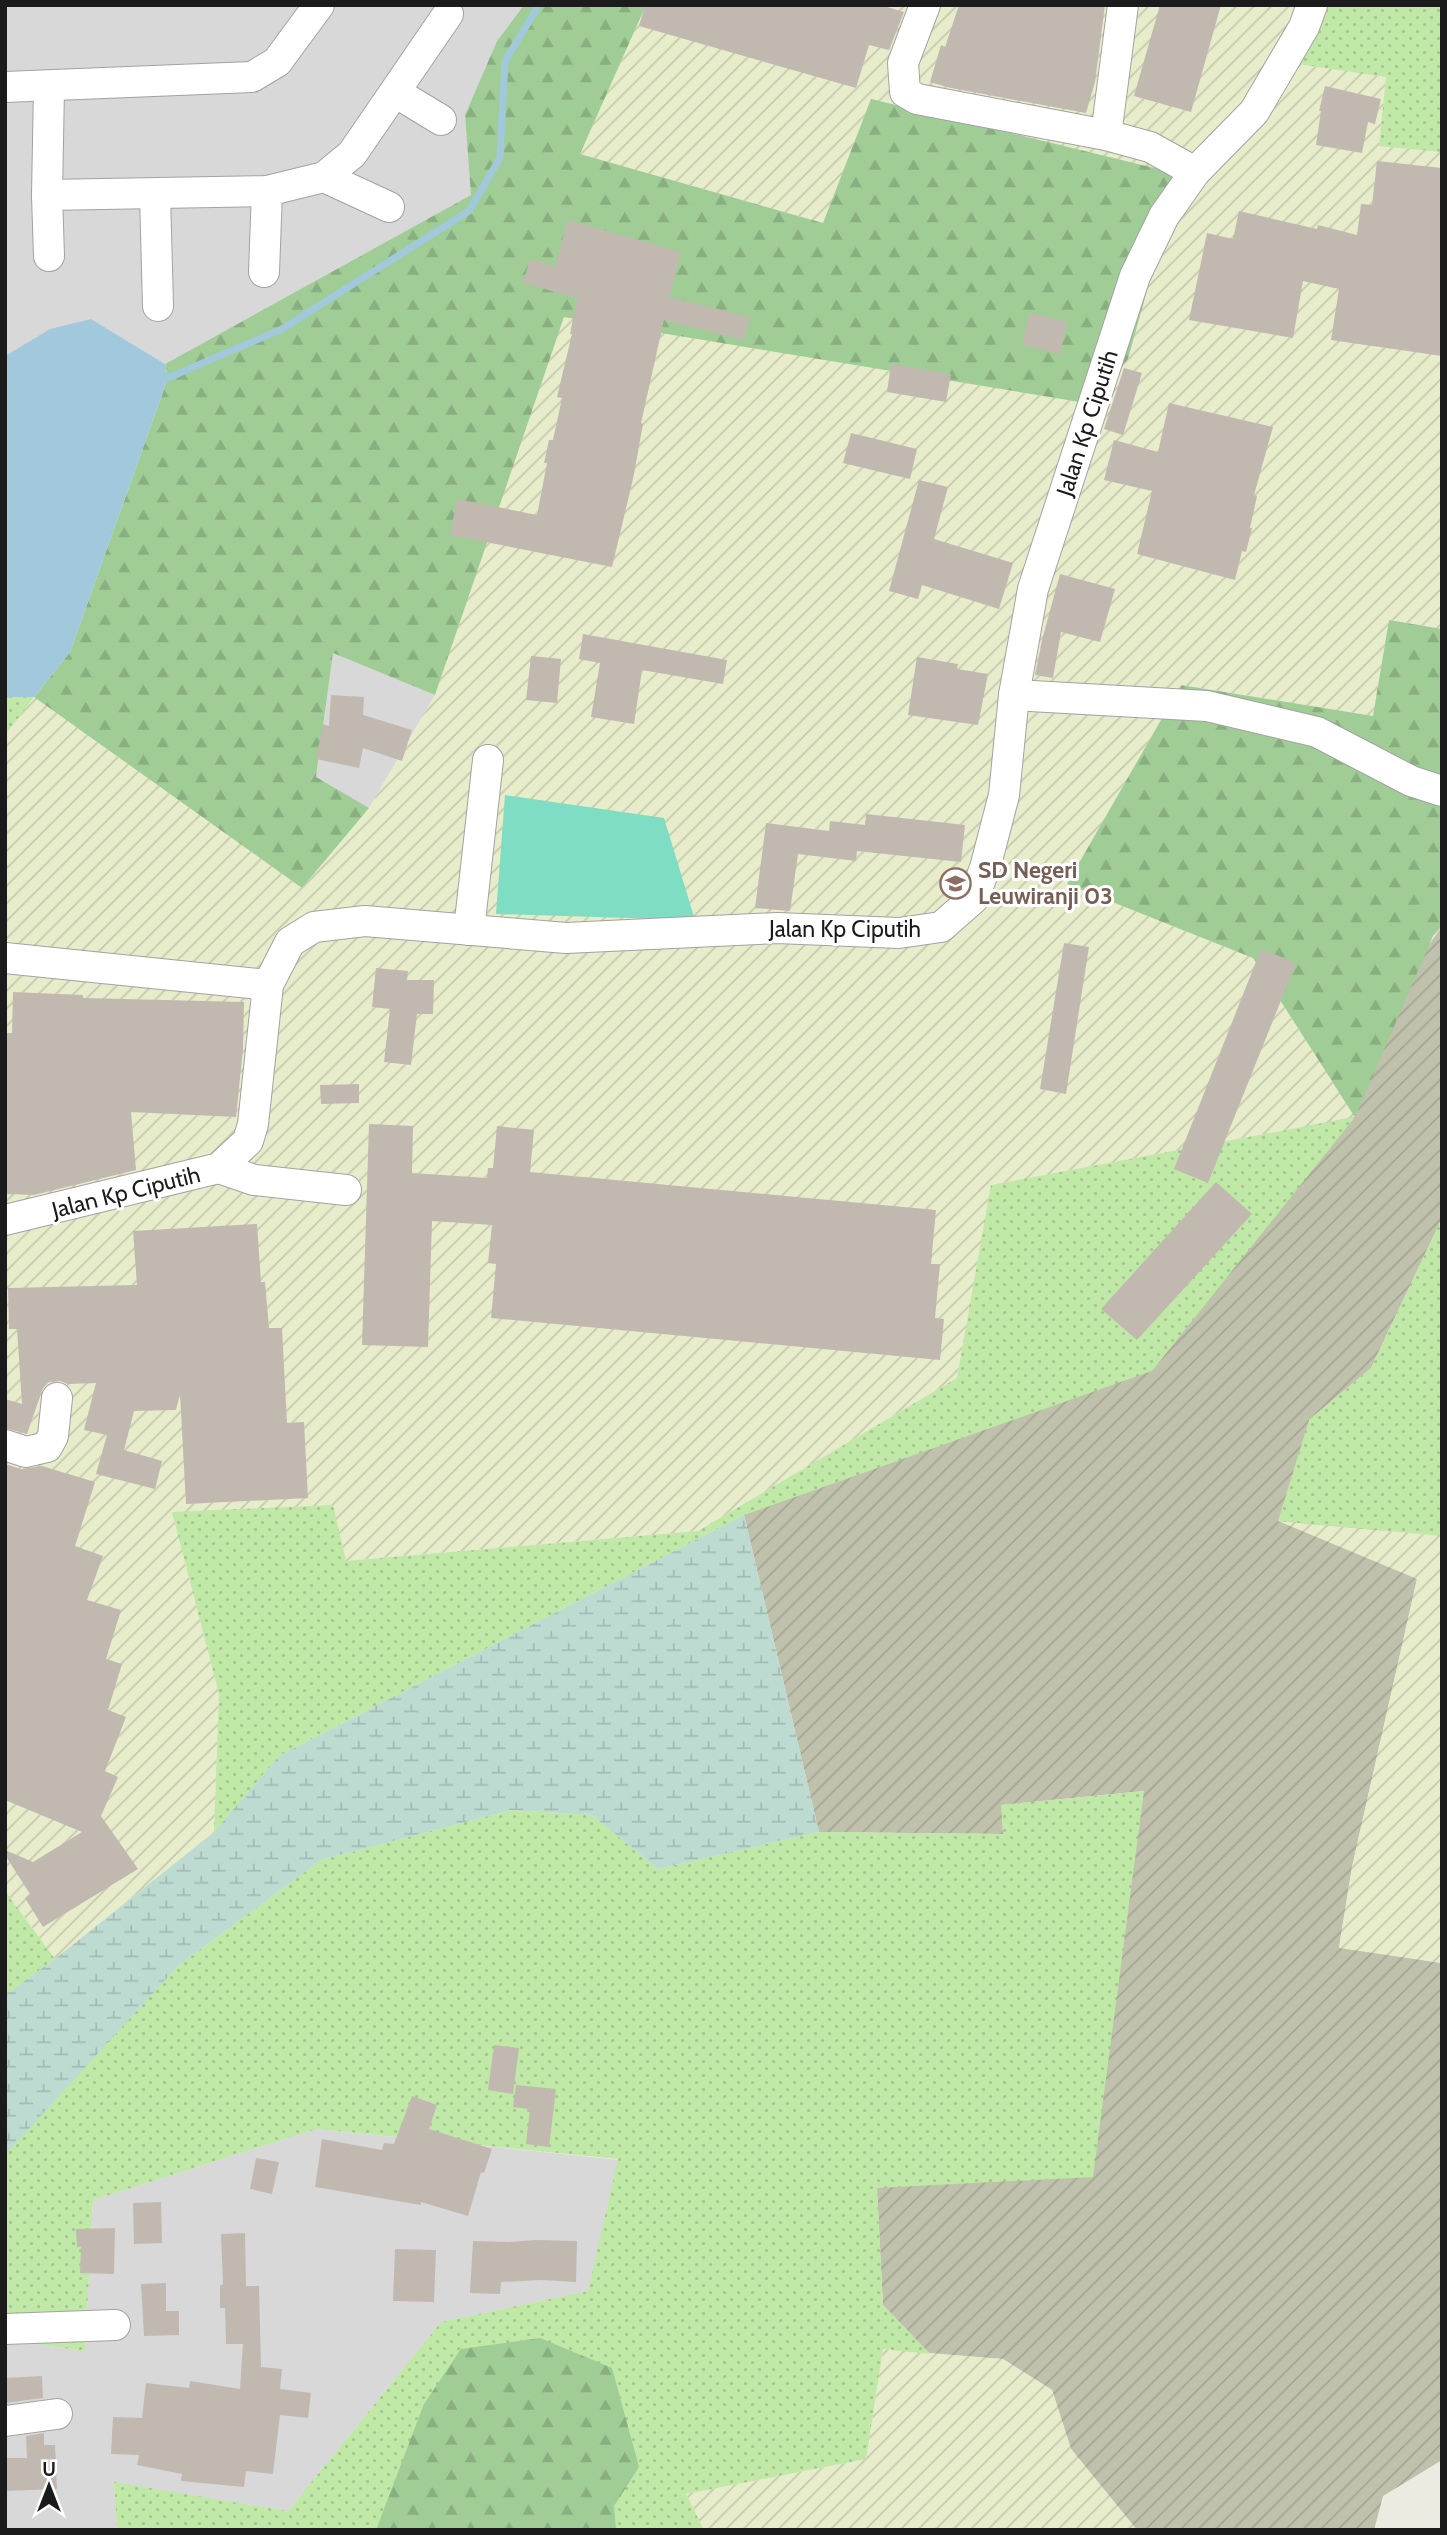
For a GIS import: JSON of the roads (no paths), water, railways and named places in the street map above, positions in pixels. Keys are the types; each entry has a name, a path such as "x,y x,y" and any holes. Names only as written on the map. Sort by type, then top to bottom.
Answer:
{"street":[{"path":"5,87 252,76 277,62 319,5"},
{"path":"925,5 903,63 905,92 917,99 1107,135 1150,147 1195,172"},
{"path":"1107,135 1123,5"},
{"name":"Jalan Kp Ciputih","path":"5,1220 219,1168 248,1141 253,1124 268,985 290,942 314,927 365,922 566,938 777,928 899,933 941,927 973,899 985,868 1004,794 1014,695 1033,589 1135,276 1164,216 1195,172 1254,112 1304,27 1312,5"},
{"path":"47,195 267,191 324,177 352,155 448,14"},
{"path":"49,87 49,256"},
{"path":"395,92 441,120"},
{"path":"324,177 389,207"},
{"path":"264,272 267,191"},
{"path":"155,194 158,306"},
{"path":"1014,695 1207,706 1317,732 1411,781 1442,792"},
{"path":"469,930 488,760"},
{"path":"5,958 268,985"},
{"path":"219,1168 254,1180 346,1190"},
{"path":"5,1445 26,1452 47,1447 54,1436 57,1398"},
{"path":"5,2329 115,2325"},
{"path":"5,2421 57,2414"}],"waterway":[{"path":"168,378 282,329 469,211 500,158 505,61 539,5"}],"place":[{"name":"SD Negeri Leuwiranji 03","path":"955,883"}]}
